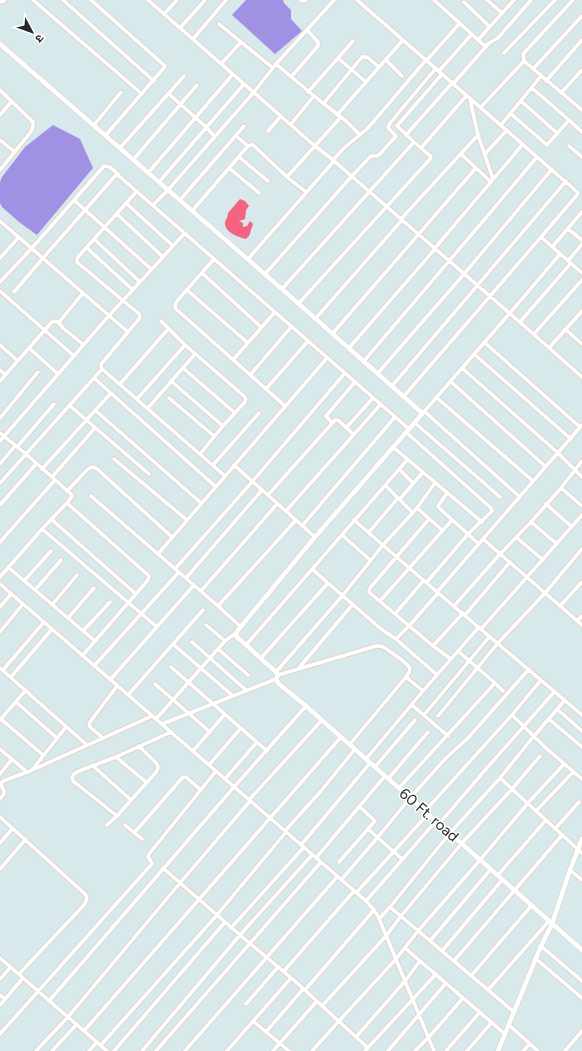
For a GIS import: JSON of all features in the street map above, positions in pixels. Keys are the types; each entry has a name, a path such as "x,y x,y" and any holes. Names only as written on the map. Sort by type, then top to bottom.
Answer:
{"main road":[{"path":"0,1 4,0"}],"street":[{"path":"33,0 142,94"},
{"path":"63,0 154,80"},
{"path":"91,0 164,65 164,68 105,136"},
{"path":"148,0 582,377"},
{"path":"164,14 177,0"},
{"path":"180,28 205,0"},
{"path":"192,39 226,0"},
{"path":"301,0 304,2 306,0"},
{"path":"153,205 215,137 276,64 334,0"},
{"path":"357,0 469,96 578,193 404,396"},
{"path":"434,0 486,47"},
{"path":"487,0 502,13"},
{"path":"478,40 514,0"},
{"path":"406,135 489,43 498,38 531,0"},
{"path":"504,53 555,0"},
{"path":"573,0 523,54 524,61 582,110"},
{"path":"464,2 490,27"},
{"path":"533,69 582,16"},
{"path":"248,259 333,161 368,128 460,23"},
{"path":"220,24 273,68"},
{"path":"291,76 318,46 318,42 307,30"},
{"path":"396,136 388,128 390,123 472,34"},
{"path":"287,177 315,146 366,82 403,40"},
{"path":"546,81 582,40"},
{"path":"308,92 353,41"},
{"path":"222,64 241,42"},
{"path":"0,44 520,497"},
{"path":"323,104 362,57 367,57 379,67"},
{"path":"338,58 366,82"},
{"path":"386,60 402,76"},
{"path":"481,107 524,61"},
{"path":"276,64 308,92 346,121 360,135"},
{"path":"561,93 582,70"},
{"path":"299,303 430,159 430,155 401,131 398,128 398,125 439,71"},
{"path":"148,173 233,74"},
{"path":"120,148 184,76"},
{"path":"501,125 541,76"},
{"path":"159,182 244,84"},
{"path":"133,160 197,85"},
{"path":"532,88 582,132"},
{"path":"0,90 33,122 33,127 30,133 0,169"},
{"path":"94,125 121,92"},
{"path":"169,94 196,117 215,137"},
{"path":"290,124 314,96"},
{"path":"469,96 478,135 492,180"},
{"path":"421,148 469,96"},
{"path":"0,115 12,101"},
{"path":"578,106 582,101"},
{"path":"521,102 557,133"},
{"path":"511,114 547,145 569,120"},
{"path":"268,130 281,116"},
{"path":"180,200 244,126"},
{"path":"485,154 507,130"},
{"path":"265,274 351,176 371,156 377,156 380,154 401,131"},
{"path":"316,318 478,135"},
{"path":"236,136 248,146"},
{"path":"0,140 15,152"},
{"path":"282,289 414,142"},
{"path":"349,348 523,144"},
{"path":"192,211 248,146 251,145 254,145 287,177 306,192"},
{"path":"569,146 582,157"},
{"path":"461,154 492,180"},
{"path":"364,361 537,156"},
{"path":"239,157 268,181"},
{"path":"0,282 104,166 110,167 381,404 492,508 492,511 482,522 468,534 395,614"},
{"path":"229,168 259,194"},
{"path":"333,333 476,168"},
{"path":"378,373 552,169"},
{"path":"14,292 115,176 119,176"},
{"path":"392,386 566,181"},
{"path":"0,483 102,369 102,363 139,319 139,314 77,262 78,257 137,191"},
{"path":"74,200 152,269"},
{"path":"126,203 173,246"},
{"path":"552,247 582,212"},
{"path":"117,214 163,257"},
{"path":"0,221 128,332"},
{"path":"568,229 582,240"},
{"path":"0,441 109,315 185,233"},
{"path":"0,258 19,237"},
{"path":"541,237 582,273"},
{"path":"94,239 140,282"},
{"path":"520,322 582,244"},
{"path":"87,248 133,290"},
{"path":"156,719 218,648 236,632 315,537 560,254"},
{"path":"214,259 175,304 176,309 285,406"},
{"path":"202,273 261,327"},
{"path":"534,334 582,280"},
{"path":"186,290 248,343"},
{"path":"0,291 74,356"},
{"path":"58,322 83,293"},
{"path":"233,360 275,312"},
{"path":"549,348 581,313"},
{"path":"0,381 53,321 58,322 64,329 84,345"},
{"path":"160,321 246,399 200,454"},
{"path":"250,375 292,326"},
{"path":"120,384 168,329"},
{"path":"565,329 582,344"},
{"path":"266,389 308,341"},
{"path":"396,639 409,626 581,426 484,342"},
{"path":"0,345 18,361"},
{"path":"138,399 185,345"},
{"path":"29,348 58,374"},
{"path":"148,408 195,354"},
{"path":"474,354 570,439"},
{"path":"158,554 327,358"},
{"path":"183,368 235,413"},
{"path":"462,368 558,453 582,477"},
{"path":"102,369 225,476"},
{"path":"0,370 6,375"},
{"path":"0,418 38,372"},
{"path":"175,568 252,482 345,373"},
{"path":"94,378 216,487"},
{"path":"171,381 223,426"},
{"path":"450,381 546,467"},
{"path":"332,423 326,416 355,382"},
{"path":"42,469 111,393"},
{"path":"436,397 533,481"},
{"path":"169,398 214,436"},
{"path":"346,428 373,398"},
{"path":"0,464 54,404"},
{"path":"286,511 381,404"},
{"path":"69,406 149,474"},
{"path":"95,410 201,503"},
{"path":"213,465 259,413"},
{"path":"302,526 395,417"},
{"path":"268,495 336,419 354,434"},
{"path":"415,423 500,496"},
{"path":"0,542 95,428"},
{"path":"0,433 26,454 72,496 0,577"},
{"path":"393,447 482,522"},
{"path":"114,459 187,520"},
{"path":"246,645 408,459"},
{"path":"454,606 500,554 531,522 561,488 582,461"},
{"path":"0,505 36,464"},
{"path":"234,465 315,537"},
{"path":"67,491 88,469 92,467 102,474 172,537"},
{"path":"399,469 414,483"},
{"path":"369,532 423,472"},
{"path":"277,676 382,545 417,508 435,483"},
{"path":"384,485 412,512"},
{"path":"561,488 582,506"},
{"path":"186,578 262,490"},
{"path":"447,492 438,506 439,508 478,544"},
{"path":"91,496 175,568 240,627"},
{"path":"67,503 149,577 82,656"},
{"path":"201,591 277,504"},
{"path":"546,504 572,527"},
{"path":"417,508 442,530"},
{"path":"231,928 302,846 423,691 458,651 527,578 582,515"},
{"path":"429,519 369,590 370,593 409,626 451,659"},
{"path":"51,520 136,594"},
{"path":"218,606 296,520"},
{"path":"354,520 582,715"},
{"path":"380,601 452,520"},
{"path":"531,522 557,544"},
{"path":"42,530 157,627"},
{"path":"342,535 370,560"},
{"path":"516,538 543,560"},
{"path":"483,539 582,625"},
{"path":"438,716 498,644 545,593 582,549"},
{"path":"24,580 51,551"},
{"path":"35,590 61,560"},
{"path":"434,646 510,562"},
{"path":"8,567 95,641"},
{"path":"312,569 437,675"},
{"path":"94,666 178,572"},
{"path":"52,605 77,575"},
{"path":"560,606 582,582"},
{"path":"261,658 328,583"},
{"path":"0,584 366,901 374,910 379,919 434,1051"},
{"path":"110,680 194,585"},
{"path":"68,618 94,588"},
{"path":"0,607 12,594"},
{"path":"83,631 110,602"},
{"path":"0,632 23,604"},
{"path":"297,669 353,604"},
{"path":"128,695 203,610"},
{"path":"577,621 582,616"},
{"path":"44,622 1,669 87,745"},
{"path":"206,625 225,641"},
{"path":"11,677 52,629"},
{"name":"60 Ft. road","path":"236,632 237,637 261,658 277,676 279,684 350,744 502,880 581,947"},
{"path":"424,715 490,636"},
{"path":"192,642 247,691"},
{"path":"173,644 233,696"},
{"path":"162,724 247,691 277,676 376,646 381,646 410,667 410,671 350,744"},
{"path":"218,648 248,675"},
{"path":"458,651 470,660 503,691"},
{"path":"171,667 267,750"},
{"path":"185,1051 266,957 378,838 410,798 446,758 468,738 529,669"},
{"path":"406,677 423,691"},
{"path":"284,972 355,892 393,852 541,680"},
{"path":"400,788 495,683"},
{"path":"154,684 210,732"},
{"path":"103,738 88,724 118,686"},
{"path":"26,690 0,719 44,755"},
{"path":"366,901 402,859 438,822 555,691"},
{"path":"379,919 450,833 500,778 565,700"},
{"path":"16,702 57,738"},
{"path":"412,705 448,736"},
{"path":"49,1001 163,868 306,706"},
{"path":"557,709 582,731"},
{"path":"193,751 225,714"},
{"path":"512,715 582,779"},
{"path":"0,798 4,796 4,793 0,787 3,781 29,772 152,716"},
{"path":"549,719 582,747"},
{"path":"36,1051 68,1017 250,801 322,720"},
{"path":"375,767 415,720"},
{"path":"29,772 66,727"},
{"path":"209,765 241,728"},
{"path":"117,816 76,784 72,777 74,774 92,765 116,757 170,732"},
{"path":"142,1051 240,935 428,732"},
{"path":"84,1031 341,737"},
{"path":"225,779 257,742"},
{"path":"106,825 117,816 157,770 157,764 139,746"},
{"path":"0,749 29,772"},
{"path":"101,1045 217,916 355,749"},
{"path":"322,1006 386,936 400,916 540,756"},
{"path":"116,757 146,782"},
{"path":"0,774 12,760"},
{"path":"312,1051 396,959 418,931 528,803 564,764"},
{"path":"92,765 131,800"},
{"path":"0,1034 152,864 148,858 149,854 216,771"},
{"path":"536,811 573,772"},
{"path":"134,833 183,777 186,777 201,790"},
{"path":"500,778 580,851"},
{"path":"556,829 579,802"},
{"path":"339,862 375,821 359,806"},
{"path":"0,818 26,839 87,897 84,905 18,974"},
{"path":"498,875 546,820"},
{"path":"125,824 142,839"},
{"path":"0,843 13,828"},
{"path":"368,829 402,859"},
{"path":"454,961 562,835"},
{"path":"0,869 26,839"},
{"path":"498,1051 551,922 570,870 580,851 582,839"},
{"path":"156,1051 321,862"},
{"path":"163,868 217,916 304,989 356,1037 367,1050 436,974"},
{"path":"430,941 491,869"},
{"path":"570,870 582,880"},
{"path":"442,951 502,880"},
{"path":"471,976 532,905"},
{"path":"390,907 514,1012"},
{"path":"266,1032 374,910"},
{"path":"114,1051 225,922"},
{"path":"488,990 551,922"},
{"path":"541,946 582,981"},
{"path":"405,948 505,1034"},
{"path":"0,958 107,1051"},
{"path":"535,958 582,998"},
{"path":"356,1037 405,981 420,961"},
{"path":"0,979 11,967"},
{"path":"246,1004 278,967"},
{"path":"0,1005 23,978"},
{"path":"227,1051 291,978"},
{"path":"388,1051 420,1016 446,984"},
{"path":"0,995 5,999"},
{"path":"416,1051 463,998"},
{"path":"273,1051 317,1001"},
{"path":"446,1051 480,1012"},
{"path":"253,1021 289,1051"},
{"path":"466,1051 492,1022"},
{"path":"52,1051 76,1024"},
{"path":"509,1024 538,1051"},
{"path":"565,1051 582,1031"},
{"path":"89,1051 97,1042"},
{"path":"523,1051 530,1044"}],"shaded area":[{"path":"246,0 283,0 291,10 291,19 302,31 275,54 232,15"},
{"path":"53,125 80,139 93,168 37,235 2,207 0,203 0,182 2,177 25,147"},
{"path":"240,199 245,201 249,206 246,210 245,219 239,221 243,223 243,227 247,226 250,221 253,224 249,236 246,239 232,234 225,226 228,213"}]}
